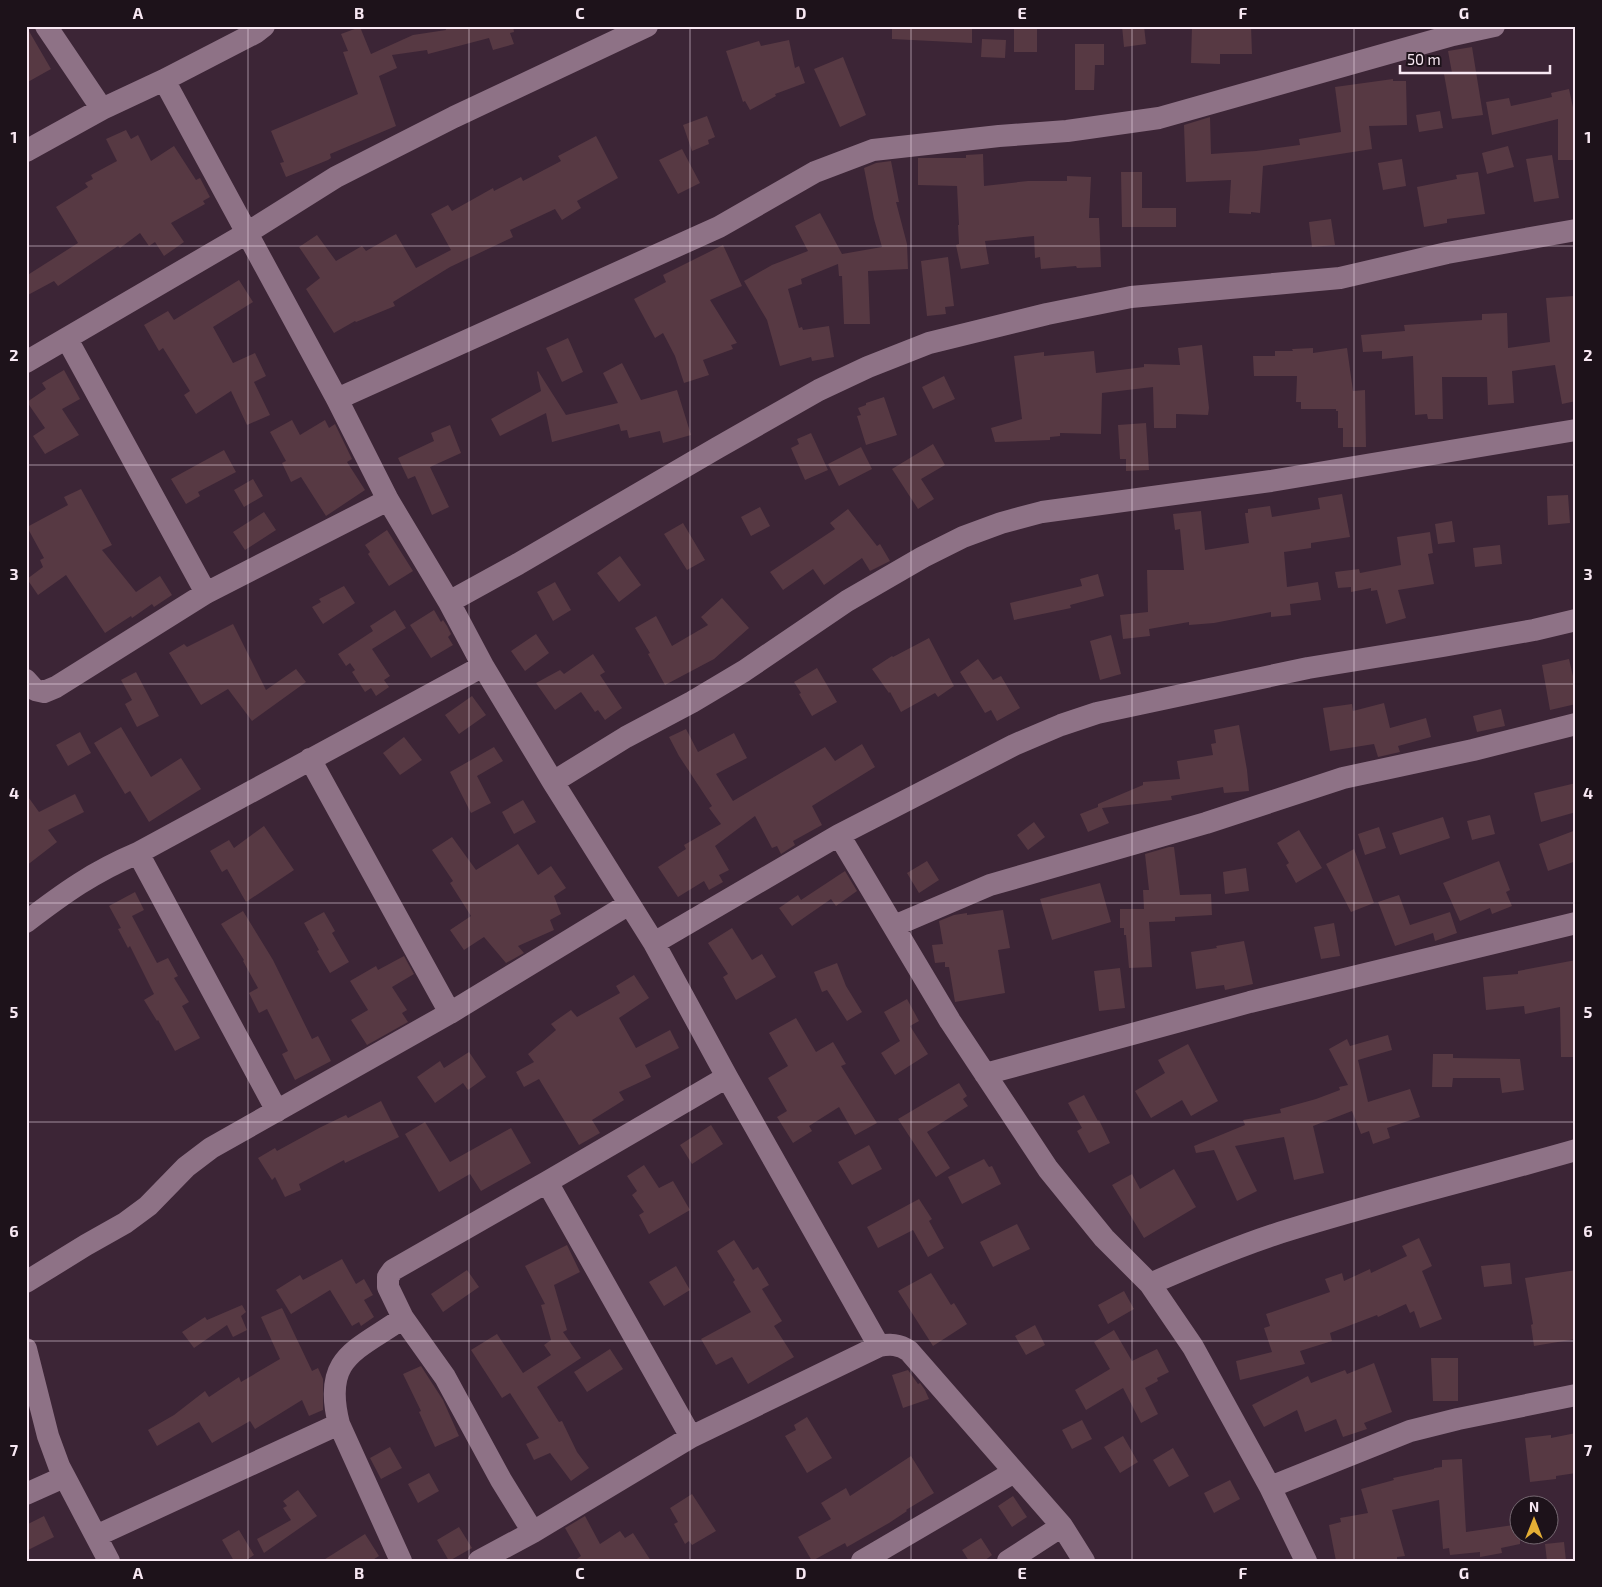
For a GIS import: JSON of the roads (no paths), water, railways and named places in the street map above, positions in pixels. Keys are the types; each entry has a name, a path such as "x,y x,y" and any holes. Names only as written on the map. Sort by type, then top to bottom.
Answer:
{"street":[{"path":"26,31 35,26"},
{"path":"46,26 102,109"},
{"path":"26,150 102,109 164,80 255,33 264,26"},
{"path":"26,362 67,340 247,233 336,177 454,117 647,26"},
{"path":"337,399 720,227 815,172 873,150 999,136 1067,132 1159,118 1453,30 1494,26"},
{"path":"164,80 337,399 388,500 552,782 654,943 878,1346"},
{"path":"449,602 819,390 868,367 929,344 1047,314 1131,296 1340,278 1447,253 1576,230"},
{"path":"67,340 206,593"},
{"path":"552,782 626,737 692,702 744,671 847,601 923,557 964,537 1001,523 1042,512 1270,481 1576,430"},
{"path":"26,680 35,690 44,692 56,687 206,593 388,500"},
{"path":"654,943 839,835 1014,745 1062,725 1097,713 1308,668 1534,630 1576,620"},
{"path":"26,922 85,879 110,865 138,853 483,666"},
{"path":"894,926 990,885 1206,823 1343,778 1473,750 1576,724"},
{"path":"310,759 450,1013"},
{"path":"839,835 950,1021 1048,1169 1104,1238 1150,1284 1194,1347 1270,1487 1306,1561"},
{"path":"138,853 277,1111"},
{"path":"26,1282 125,1223 165,1190 186,1167 211,1148 450,1013 629,904"},
{"path":"985,1074 1250,1002 1576,923"},
{"path":"533,1532 501,1480 445,1378 403,1318 388,1287 388,1277 393,1270 727,1077"},
{"path":"1150,1284 1208,1259 1272,1236 1401,1197 1576,1150"},
{"path":"547,1182 691,1437"},
{"path":"401,1561 339,1424 334,1392 335,1379 340,1365 348,1355 403,1318"},
{"path":"480,1561 533,1532 691,1437 878,1346 887,1344 901,1346 909,1350 1062,1526 1084,1561"},
{"path":"26,1350 48,1436 59,1466 109,1561"},
{"path":"1270,1487 1410,1431 1458,1419 1576,1395"},
{"path":"96,1536 339,1424"},
{"path":"862,1561 1014,1472"},
{"path":"26,1494 64,1477"},
{"path":"1008,1561 1062,1526"}]}
